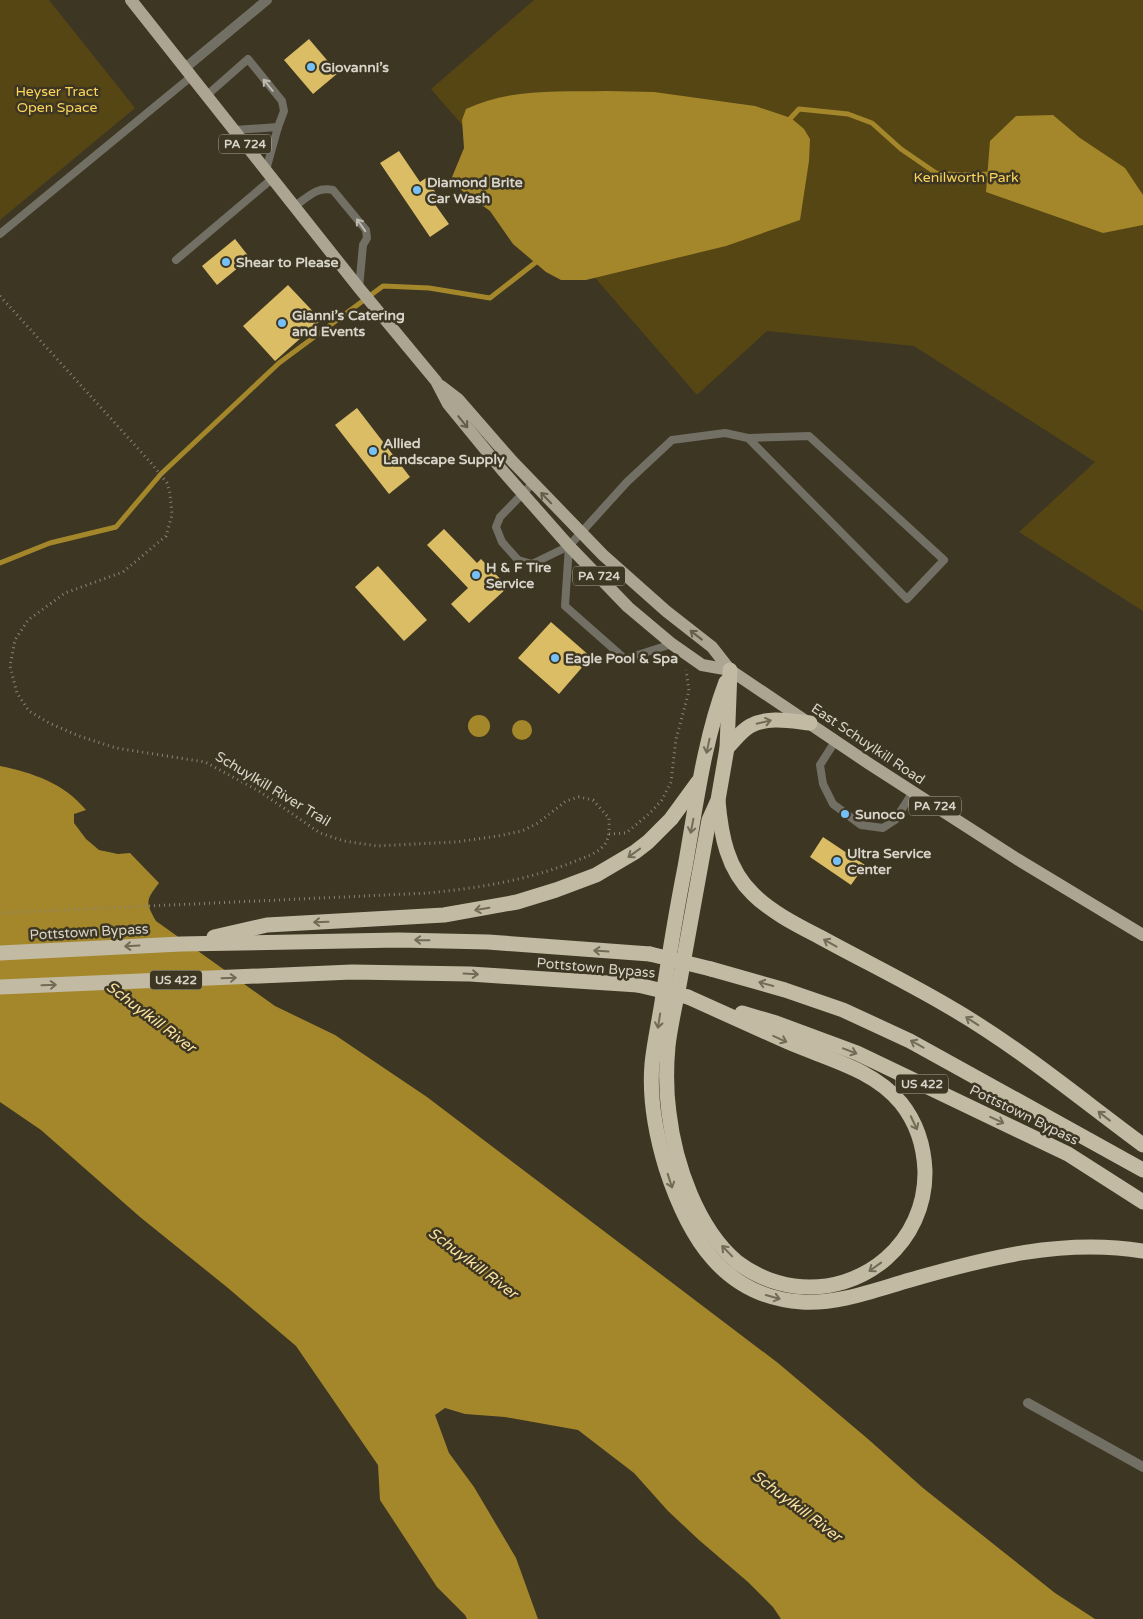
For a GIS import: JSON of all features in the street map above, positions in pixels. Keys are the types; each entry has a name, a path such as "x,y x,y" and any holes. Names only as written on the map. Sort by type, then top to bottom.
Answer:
{"highway":[{"path":"730,670 727,748 718,800 720,826 727,855 741,881 761,902 801,927 948,1006 1019,1052 1143,1145"},
{"path":"730,670 714,713 701,778 652,1064 657,1133 674,1191 683,1214 698,1241 717,1264 741,1284 777,1299 816,1302 859,1295 953,1268 1022,1252 1087,1246 1143,1251"},
{"path":"727,748 751,726 763,722 774,720 810,723"},
{"path":"180,944 267,925 444,915 517,902 556,890 596,875 636,852 671,819 701,778"},
{"path":"688,997 789,1043 854,1068 876,1080 891,1092 910,1115 923,1146 925,1181 923,1197 911,1227 902,1241 886,1259 870,1271 849,1281 818,1287 787,1285 760,1276 738,1263 712,1234 695,1204 681,1167 669,1114 667,1094 668,1045 708,820 718,800"},
{"name":"Pottstown Bypass","path":"0,953 180,944 398,940 488,942 650,954 785,990 843,1010 910,1041 1143,1170"},
{"name":"Pottstown Bypass","path":"0,987 352,972 470,974 638,986 688,997 776,1023 857,1053 1068,1154 1143,1202"}],"main road":[{"name":"East Schuylkill Road","path":"131,0 359,288 436,382 448,404 502,470 569,546 628,607 672,644 702,666 730,670"},
{"name":"East Schuylkill Road","path":"436,382 458,399 580,533 634,584 712,647 730,670 1016,859 1143,935"}],"street":[{"path":"188,72 267,0"},
{"path":"1028,1403 1143,1468"}],"lane":[{"path":"176,260 269,174 278,127 284,111 282,101 248,60 206,96"},
{"path":"0,234 188,72"},
{"path":"234,130 278,127"},
{"path":"295,206 319,189 333,190 366,230 367,238 364,245 359,288"},
{"path":"533,483 500,517 496,527 502,542 518,560 532,564 569,546 626,482 672,440 725,433 748,438 809,436 944,560 907,599 748,438"},
{"path":"569,546 565,606 626,659 672,644"},
{"path":"836,740 820,765 823,784 833,804 861,825 883,828 895,820 913,792"}],"path":[{"name":"Schuylkill River Trail","path":"0,296 167,483 172,515 166,536 123,572 66,593 28,620 15,640 10,666 17,693 30,711 49,723 116,748 205,762 258,791 320,832 344,841 377,846 456,842 498,836 522,831 538,823 566,800 579,797 593,800 604,811 609,818 609,834"},
{"path":"0,913 428,893 464,889 523,878 567,864 596,852 606,843 609,834 626,833 632,829 662,800 671,782 676,739 688,691 685,665 686,654"}],"green space":[{"name":"Heyser Tract Open Space","path":"0,0 49,0 135,108 0,220"},
{"name":"Kenilworth Park","path":"534,0 1143,0 1143,611 1019,532 1095,462 914,346 767,331 697,395 431,89"}],"water":[{"path":"534,92 654,92 755,106 791,118 804,129 810,139 809,161 800,220 726,246 586,280 561,280 546,272 513,244 490,211 450,182 464,148 462,120 466,109 500,97"},
{"path":"1053,115 1080,138 1125,168 1143,195 1143,225 1103,233 986,192 990,141 1016,116"},
{"path":"479,715 487,718 490,726 487,734 479,737 471,734 468,726 471,718"},
{"path":"518,720 526,720 532,726 532,734 526,740 518,740 512,734 512,726"},
{"name":"Schuylkill River","path":"0,766 36,776 58,786 86,810 74,814 74,823 86,839 99,850 118,854 130,853 159,883 148,901 156,921 275,1006 335,1035 427,1097 778,1363 923,1488 1055,1593 1095,1619 781,1619 773,1607 748,1582 668,1511 634,1473 578,1430 505,1417 465,1414 445,1408 435,1415 449,1453 474,1487 516,1558 538,1619 467,1619 437,1587 380,1500 378,1465 296,1346 140,1217 41,1130 0,1102"}],"building":[{"name":"Giovanni’s","path":"309,39 338,73 313,94 284,60"},
{"name":"Diamond Brite Car Wash","path":"399,151 420,182 426,178 440,199 434,203 449,224 430,237 380,163"},
{"name":"Shear to Please","path":"235,239 250,258 217,285 202,266"},
{"name":"Gianni’s Catering and Events","path":"288,285 321,320 275,361 243,326"},
{"name":"Allied Landscape Supply","path":"357,408 410,477 389,494 335,425"},
{"name":"H & F Tire Service","path":"444,529 477,563 481,559 508,587 469,623 451,604 468,588 427,545"},
{"path":"378,566 427,620 404,641 355,587"},
{"name":"Eagle Pool & Spa","path":"551,622 591,657 559,694 518,658"},
{"name":"Ultra Service Center","path":"823,837 865,865 851,885 810,857"}],"waterway":[{"path":"788,121 799,109 848,114 872,123 901,149 936,173 960,175 993,174"},
{"path":"0,563 50,543 116,527 161,474 279,363 383,286 429,288 490,298 540,259"}],"place":[{"name":"Giovanni’s","path":"311,67"},
{"name":"Diamond Brite Car Wash","path":"417,190"},
{"name":"Shear to Please","path":"226,262"},
{"name":"Gianni’s Catering and Events","path":"282,323"},
{"name":"Allied Landscape Supply","path":"373,451"},
{"name":"H & F Tire Service","path":"476,575"},
{"name":"Eagle Pool & Spa","path":"555,658"},
{"name":"Sunoco","path":"845,814"},
{"name":"Ultra Service Center","path":"837,861"}]}
